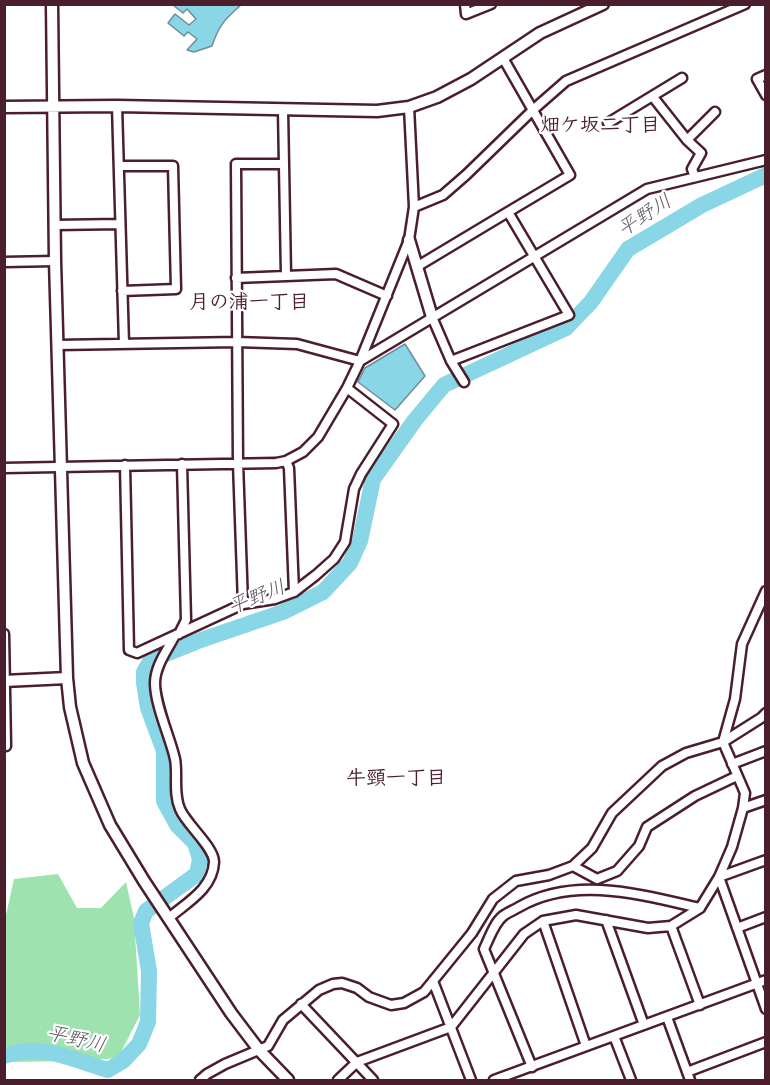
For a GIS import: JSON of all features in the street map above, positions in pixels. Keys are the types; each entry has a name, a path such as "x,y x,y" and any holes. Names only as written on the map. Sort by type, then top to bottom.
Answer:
{"street":[{"path":"52,4 58,345 67,678 70,706 83,763 110,825 231,1013 259,1050 288,1080"},
{"path":"465,4 466,14 491,4"},
{"path":"4,107 117,106 378,111 409,106 437,97 463,84 540,33 603,4"},
{"path":"414,207 443,195 566,81 745,4"},
{"path":"418,266 570,175 502,57"},
{"path":"765,75 757,79 765,95"},
{"path":"608,123 682,78"},
{"path":"653,97 687,140 701,153 692,170 695,177"},
{"path":"117,106 124,344"},
{"path":"4,468 286,461 303,452 318,437 360,362 409,240 414,207 409,106"},
{"path":"283,110 286,275"},
{"path":"687,140 714,112"},
{"path":"58,345 237,342 297,344 360,362 647,189 765,160"},
{"path":"243,604 238,463 236,164 284,164"},
{"path":"119,166 174,166 176,289 122,291"},
{"path":"451,362 569,315 508,212"},
{"path":"55,225 120,224"},
{"path":"409,240 432,317 451,362 464,382"},
{"path":"4,262 56,261"},
{"path":"237,278 336,274 387,296"},
{"path":"125,465 129,650 137,653 243,604 275,599 294,592 334,559 345,542 354,489 393,424 347,388"},
{"path":"286,461 289,468 294,592"},
{"path":"170,917 205,888 213,868 214,858 188,825 177,801 175,762 155,686 156,671 186,620 182,464"},
{"path":"338,1080 357,1062 451,1027 525,933 543,921 576,915 648,928 671,926 700,908 732,847 743,808 745,793 723,742 735,699 742,644 765,591"},
{"path":"4,634 4,746"},
{"path":"5,681 67,678"},
{"path":"200,1080 214,1069 268,1046 283,1020 320,990 333,984 342,983 357,988 381,1003 391,1005 404,1003 424,992 472,933 493,899 516,880 549,875 573,866 592,848 612,813 663,766 686,753 723,742 761,718 765,713"},
{"path":"732,765 765,751"},
{"path":"573,866 597,879 617,871 639,846 646,827 695,796 737,776"},
{"path":"743,808 765,800"},
{"path":"718,877 765,860"},
{"path":"718,877 761,982 765,1009"},
{"path":"532,1067 484,949 501,917 527,902 548,894 571,890 626,891 700,908"},
{"path":"737,928 765,917"},
{"path":"606,920 644,1025"},
{"path":"543,921 586,1046"},
{"path":"671,926 700,1005"},
{"path":"433,981 471,1080"},
{"path":"498,1080 761,982"},
{"path":"301,1004 373,1080"},
{"path":"668,1017 688,1076 765,1042"},
{"path":"614,1036 631,1080"}],"green space":[{"path":"58,874 77,908 101,908 126,882 134,918 140,1015 118,1058 5,1062 4,924 14,879"}],"water":[{"path":"173,5 241,5 223,23 212,46 194,52 187,50 197,39 188,32 184,36 168,23 175,14 189,25 196,19 187,9 183,13"},
{"path":"405,344 425,376 395,410 358,382 365,368"}],"waterway":[{"name":"平野川","path":"4,1056 18,1052 44,1052 69,1057 108,1070 123,1061 139,1044 148,1022 149,971 141,923 146,911 197,874 200,859 195,843 177,825 164,801 164,751 148,708 144,683 144,672 151,660 283,612 323,592 350,563 360,541 373,479 415,420 444,385 566,328 591,302 628,249 702,205 766,175"}],"district":[{"name":"畑ケ坂二丁目","path":"600,126"},
{"name":"月の浦一丁目","path":"249,303"},
{"name":"牛頸一丁目","path":"396,779"}]}
